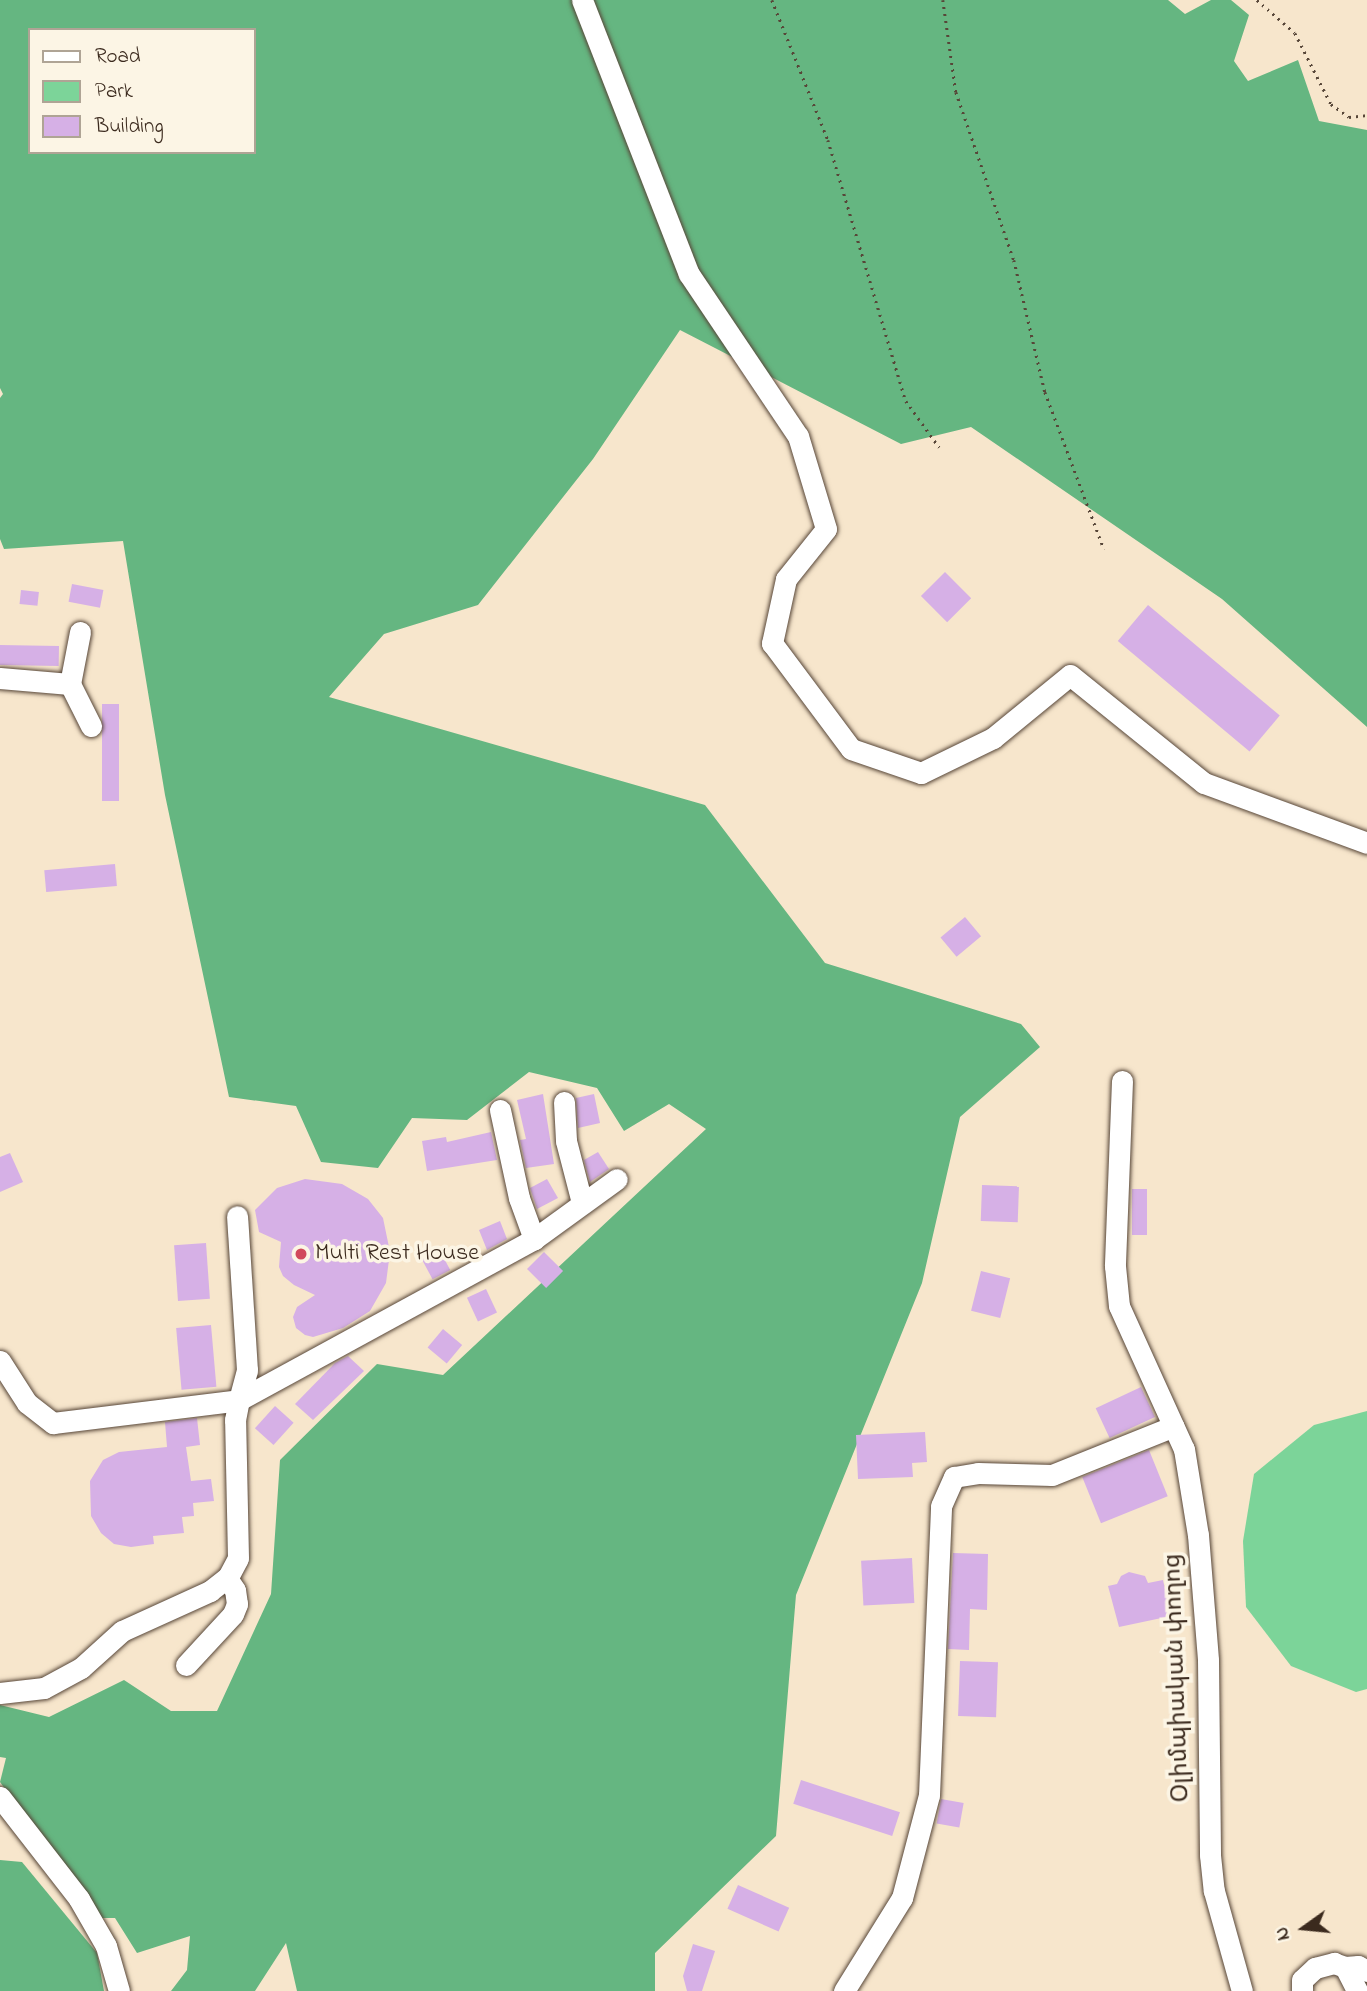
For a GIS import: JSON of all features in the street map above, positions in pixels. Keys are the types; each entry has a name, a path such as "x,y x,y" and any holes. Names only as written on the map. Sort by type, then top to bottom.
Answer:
{"street":[{"path":"582,0 689,274 798,436 826,529 786,579 772,643 851,749 921,773 993,738 1070,675 1204,783 1367,843"},
{"path":"80,632 70,684 90,726"},
{"path":"0,678 70,684"},
{"name":"Օլիմպիական փողոց","path":"1122,1081 1115,1266 1119,1306 1184,1449 1198,1535 1208,1660 1209,1855 1214,1891 1242,1991"},
{"path":"564,1102 566,1141 582,1203"},
{"path":"500,1110 519,1198 534,1239"},
{"path":"0,1361 27,1403 53,1423 239,1400 534,1239 617,1179"},
{"path":"0,1693 44,1688 81,1668 122,1631 210,1591 227,1578 238,1558 235,1420 247,1370 237,1216"},
{"path":"844,1991 902,1898 929,1795 941,1506 954,1477 978,1473 1052,1475 1174,1426"},
{"path":"186,1665 233,1614 237,1604 235,1590 227,1578"},
{"path":"0,1797 79,1899 106,1946 119,1991"},
{"path":"1302,1991 1303,1980 1315,1968 1334,1963 1345,1967 1358,1966 1367,1971"},
{"path":"1345,1967 1357,1991"}],"path":[{"path":"772,0 828,140 906,401 939,447"},
{"path":"943,0 956,92 1014,260 1045,392 1104,549"},
{"path":"1257,0 1278,15 1295,33 1331,104 1349,117 1367,115"}],"green space":[{"path":"0,0 1168,0 1185,14 1211,0 1231,0 1249,15 1234,61 1248,81 1298,60 1319,121 1367,130 1367,727 1222,599 971,427 901,444 680,330 593,459 478,605 384,634 329,697 705,805 825,963 1021,1024 1040,1047 960,1117 922,1283 796,1595 776,1836 655,1953 655,1991 297,1991 286,1943 255,1991 171,1991 187,1970 190,1936 137,1953 115,1918 99,1918 0,1782 6,1758 0,1757 0,1705 49,1717 124,1680 171,1711 217,1711 271,1594 280,1460 377,1364 443,1375 706,1129 669,1104 624,1131 597,1088 529,1072 467,1120 412,1118 378,1168 321,1162 296,1106 229,1097 165,795 123,541 4,549 0,539 0,398 3,394 0,388"},
{"path":"1367,1411 1367,1689 1356,1692 1291,1666 1246,1607 1243,1541 1254,1474 1314,1425"},
{"path":"0,1860 22,1862 97,1953 104,1991 0,1991"}],"building":[{"path":"945,572 971,598 947,622 921,596"},
{"path":"72,584 103,590 100,608 69,602"},
{"path":"21,590 39,592 37,606 20,604"},
{"path":"1148,605 1280,716 1250,752 1118,641"},
{"path":"0,645 59,646 59,666 0,665"},
{"path":"102,704 119,704 119,801 102,801"},
{"path":"115,864 117,886 46,892 44,870"},
{"path":"965,917 981,936 957,957 940,938"},
{"path":"543,1094 554,1164 526,1168 520,1140 526,1139 517,1100"},
{"path":"594,1094 600,1123 578,1128 576,1098"},
{"path":"491,1132 497,1160 427,1171 422,1141 446,1137 447,1142"},
{"path":"598,1152 609,1169 590,1182 584,1160"},
{"path":"10,1153 23,1182 0,1192 0,1157"},
{"path":"305,1179 342,1184 368,1199 383,1218 390,1252 386,1283 370,1311 343,1328 313,1337 296,1328 293,1317 297,1307 315,1295 294,1285 283,1276 279,1267 281,1242 259,1232 255,1210 277,1188"},
{"path":"547,1179 558,1198 537,1209 530,1188"},
{"path":"982,1185 1019,1186 1018,1222 981,1221"},
{"path":"1132,1189 1147,1189 1147,1235 1132,1235"},
{"path":"500,1221 507,1239 487,1250 479,1230"},
{"path":"206,1243 210,1299 178,1301 174,1245"},
{"path":"438,1247 450,1270 433,1279 420,1256"},
{"path":"544,1252 563,1271 546,1288 527,1269"},
{"path":"981,1271 1010,1278 1000,1318 971,1311"},
{"path":"486,1289 497,1313 478,1321 467,1298"},
{"path":"211,1325 216,1387 182,1390 176,1328"},
{"path":"443,1329 462,1345 447,1363 428,1347"},
{"path":"348,1356 364,1371 313,1420 295,1404 335,1363"},
{"path":"1141,1387 1155,1417 1110,1438 1096,1408"},
{"path":"275,1406 294,1423 274,1445 255,1428"},
{"path":"197,1418 200,1445 186,1447 191,1481 211,1479 214,1501 193,1503 194,1516 182,1517 184,1533 153,1536 154,1544 131,1547 114,1544 101,1533 91,1516 90,1481 103,1460 119,1452 167,1447 165,1422"},
{"path":"925,1432 927,1462 912,1463 913,1477 858,1479 856,1435"},
{"path":"1149,1450 1168,1496 1101,1523 1082,1477"},
{"path":"953,1553 988,1554 987,1610 970,1609 969,1650 948,1649"},
{"path":"912,1558 914,1603 863,1606 861,1561"},
{"path":"1129,1572 1145,1576 1148,1583 1163,1580 1171,1616 1119,1627 1108,1586 1117,1584 1121,1576"},
{"path":"960,1661 998,1662 996,1717 958,1716"},
{"path":"801,1780 900,1812 892,1836 793,1804"},
{"path":"941,1799 964,1803 959,1828 937,1824"},
{"path":"738,1885 789,1908 779,1932 727,1909"},
{"path":"693,1944 715,1951 702,1991 687,1991 683,1976"}],"place":[{"name":"Multi Rest House","path":"301,1254"}]}
